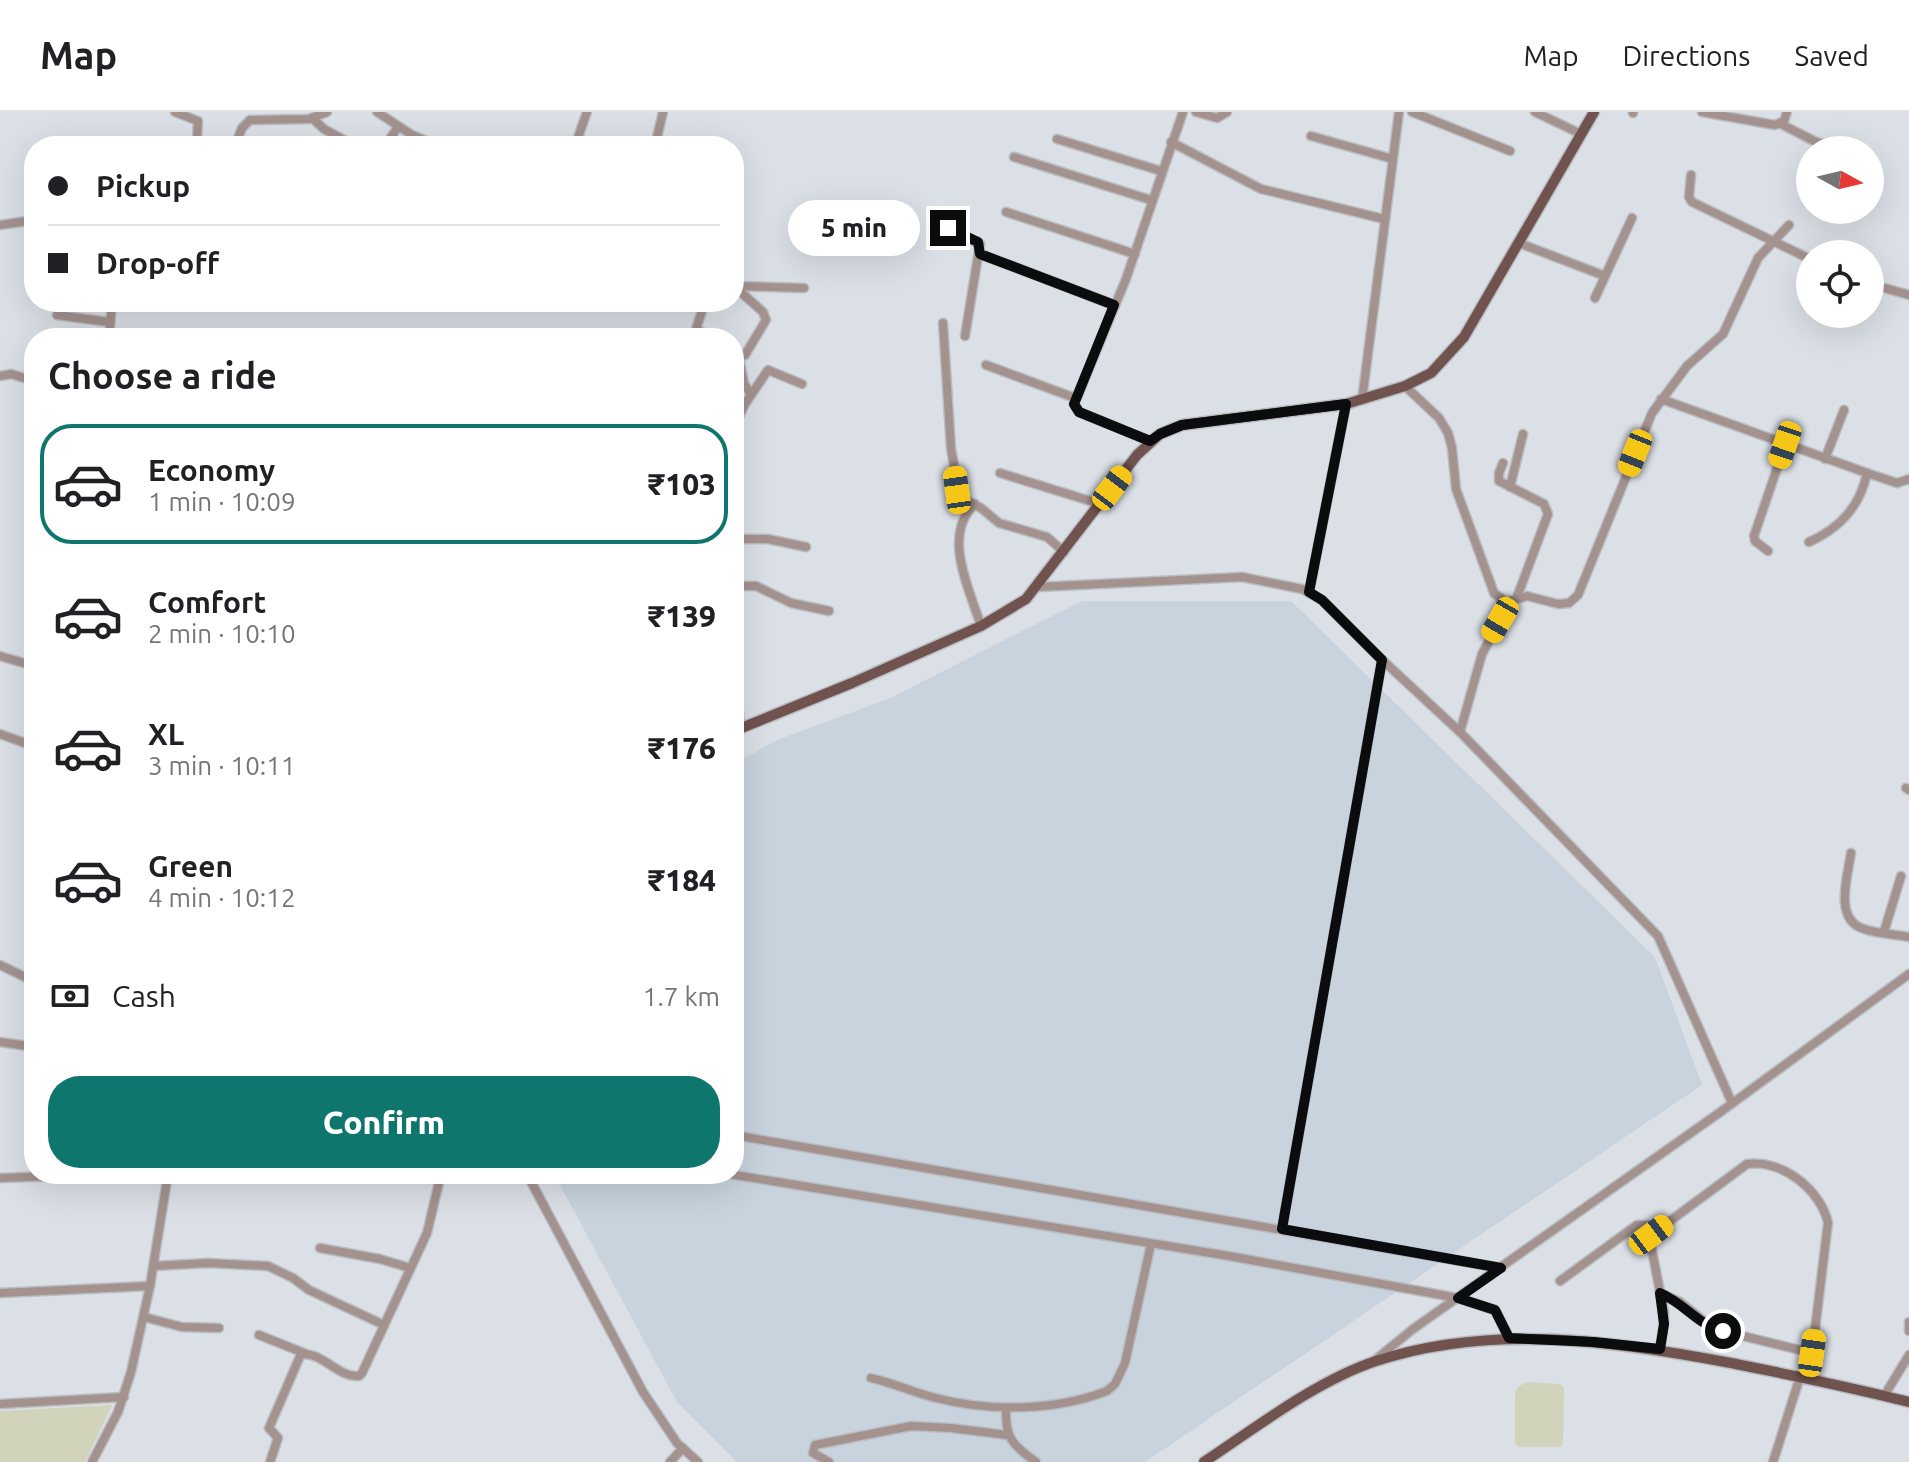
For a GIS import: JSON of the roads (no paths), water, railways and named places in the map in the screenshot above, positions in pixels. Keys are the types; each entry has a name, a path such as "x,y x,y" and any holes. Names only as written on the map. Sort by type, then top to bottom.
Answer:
{"main road":[{"path":"744,727 981,626 1017,605 1038,587 1150,441 1160,434 1182,425 1346,404 1405,386 1431,373 1464,337 1594,112"},
{"path":"1204,1462 1274,1415 1341,1376 1374,1361 1449,1343 1509,1338 1660,1349 1909,1402"}],"street":[{"path":"175,112 198,121 197,136"},
{"path":"240,136 245,124 254,119 313,119 327,112"},
{"path":"377,112 416,136"},
{"path":"579,136 587,112"},
{"path":"657,136 663,112"},
{"path":"1150,441 1079,412 1075,398 1135,254 1183,112"},
{"path":"1196,112 1217,118 1227,112"},
{"path":"1362,400 1399,112"},
{"path":"1412,112 1510,151"},
{"path":"1535,112 1581,134"},
{"path":"1702,112 1781,124 1804,136"},
{"path":"1781,124 1787,112"},
{"path":"313,119 337,136"},
{"path":"392,136 398,127"},
{"path":"1311,136 1393,159"},
{"path":"1057,139 1161,171"},
{"path":"1171,142 1261,189 1384,219"},
{"path":"1014,157 1151,200"},
{"path":"1691,175 1689,190 1692,202 1796,252"},
{"path":"1006,212 1135,254"},
{"path":"1595,298 1632,218"},
{"path":"0,225 24,221"},
{"path":"1405,386 1439,418 1448,433 1456,489 1490,587 1502,600 1527,596 1563,604 1574,600 1635,453 1661,399 1699,353 1723,334 1758,258 1789,225"},
{"path":"948,228 978,242 980,254 965,336"},
{"path":"1519,243 1605,276"},
{"path":"980,254 1114,305"},
{"path":"744,286 804,288"},
{"path":"1884,288 1909,295"},
{"path":"744,295 763,312 766,320 744,355"},
{"path":"109,328 110,312"},
{"path":"57,315 109,322"},
{"path":"943,323 951,449 957,490 963,501 975,504 999,523 1047,537 1064,552"},
{"path":"986,365 1075,398"},
{"path":"744,408 768,370 802,384"},
{"path":"0,376 11,374 24,378"},
{"path":"744,384 751,394"},
{"path":"1661,399 1897,483 1909,479"},
{"path":"1309,592 1346,404"},
{"path":"1825,459 1844,410"},
{"path":"1510,487 1523,434"},
{"path":"1768,551 1755,541 1754,536 1785,445"},
{"path":"1460,732 1482,654 1514,599 1548,514 1544,504 1499,481 1503,463"},
{"path":"1000,473 1100,504"},
{"path":"1809,542 1837,527 1862,494 1867,473"},
{"path":"975,504 966,516 958,551 981,626"},
{"path":"744,539 768,539 806,547"},
{"path":"1038,587 1242,577 1309,592 1322,600 1460,732 1658,936 1732,1103"},
{"path":"744,586 756,586 791,603 829,611"},
{"path":"0,656 24,663"},
{"path":"1282,1229 1382,660"},
{"path":"0,734 24,743"},
{"path":"1851,853 1844,892 1849,917 1865,929 1909,937"},
{"path":"1884,932 1901,876"},
{"path":"0,965 24,977"},
{"path":"1374,1361 1413,1329 1909,974"},
{"path":"0,1042 24,1046"},
{"path":"744,1137 1501,1268"},
{"path":"1651,1235 1747,1164 1761,1164 1795,1175 1822,1207 1828,1223 1812,1353 1773,1462"},
{"path":"744,1176 1458,1298 1495,1310 1509,1338"},
{"path":"0,1178 24,1177"},
{"path":"92,1462 124,1397 144,1317 166,1184"},
{"path":"259,1335 321,1359 351,1376 359,1376 433,1215 439,1184"},
{"path":"532,1184 643,1392 665,1427 698,1462"},
{"path":"1560,1281 1637,1225 1647,1225 1664,1324 1660,1349"},
{"path":"871,1378 934,1398 1006,1409 1096,1395 1115,1384 1125,1363 1151,1244"},
{"path":"320,1248 410,1268"},
{"path":"154,1266 208,1263 268,1266 309,1290 384,1325"},
{"path":"0,1293 150,1286"},
{"path":"1660,1293 1680,1302 1714,1329 1812,1353"},
{"path":"144,1317 182,1327 219,1328"},
{"path":"1909,1322 1909,1331"},
{"path":"270,1462 278,1438 270,1427 297,1361 304,1353"},
{"path":"1884,1396 1909,1355"},
{"path":"0,1404 124,1397"},
{"path":"1006,1409 1007,1435 1036,1462"},
{"path":"829,1462 813,1453 815,1445 893,1428 931,1426 1007,1435"},
{"path":"670,1462 683,1448"}]}
